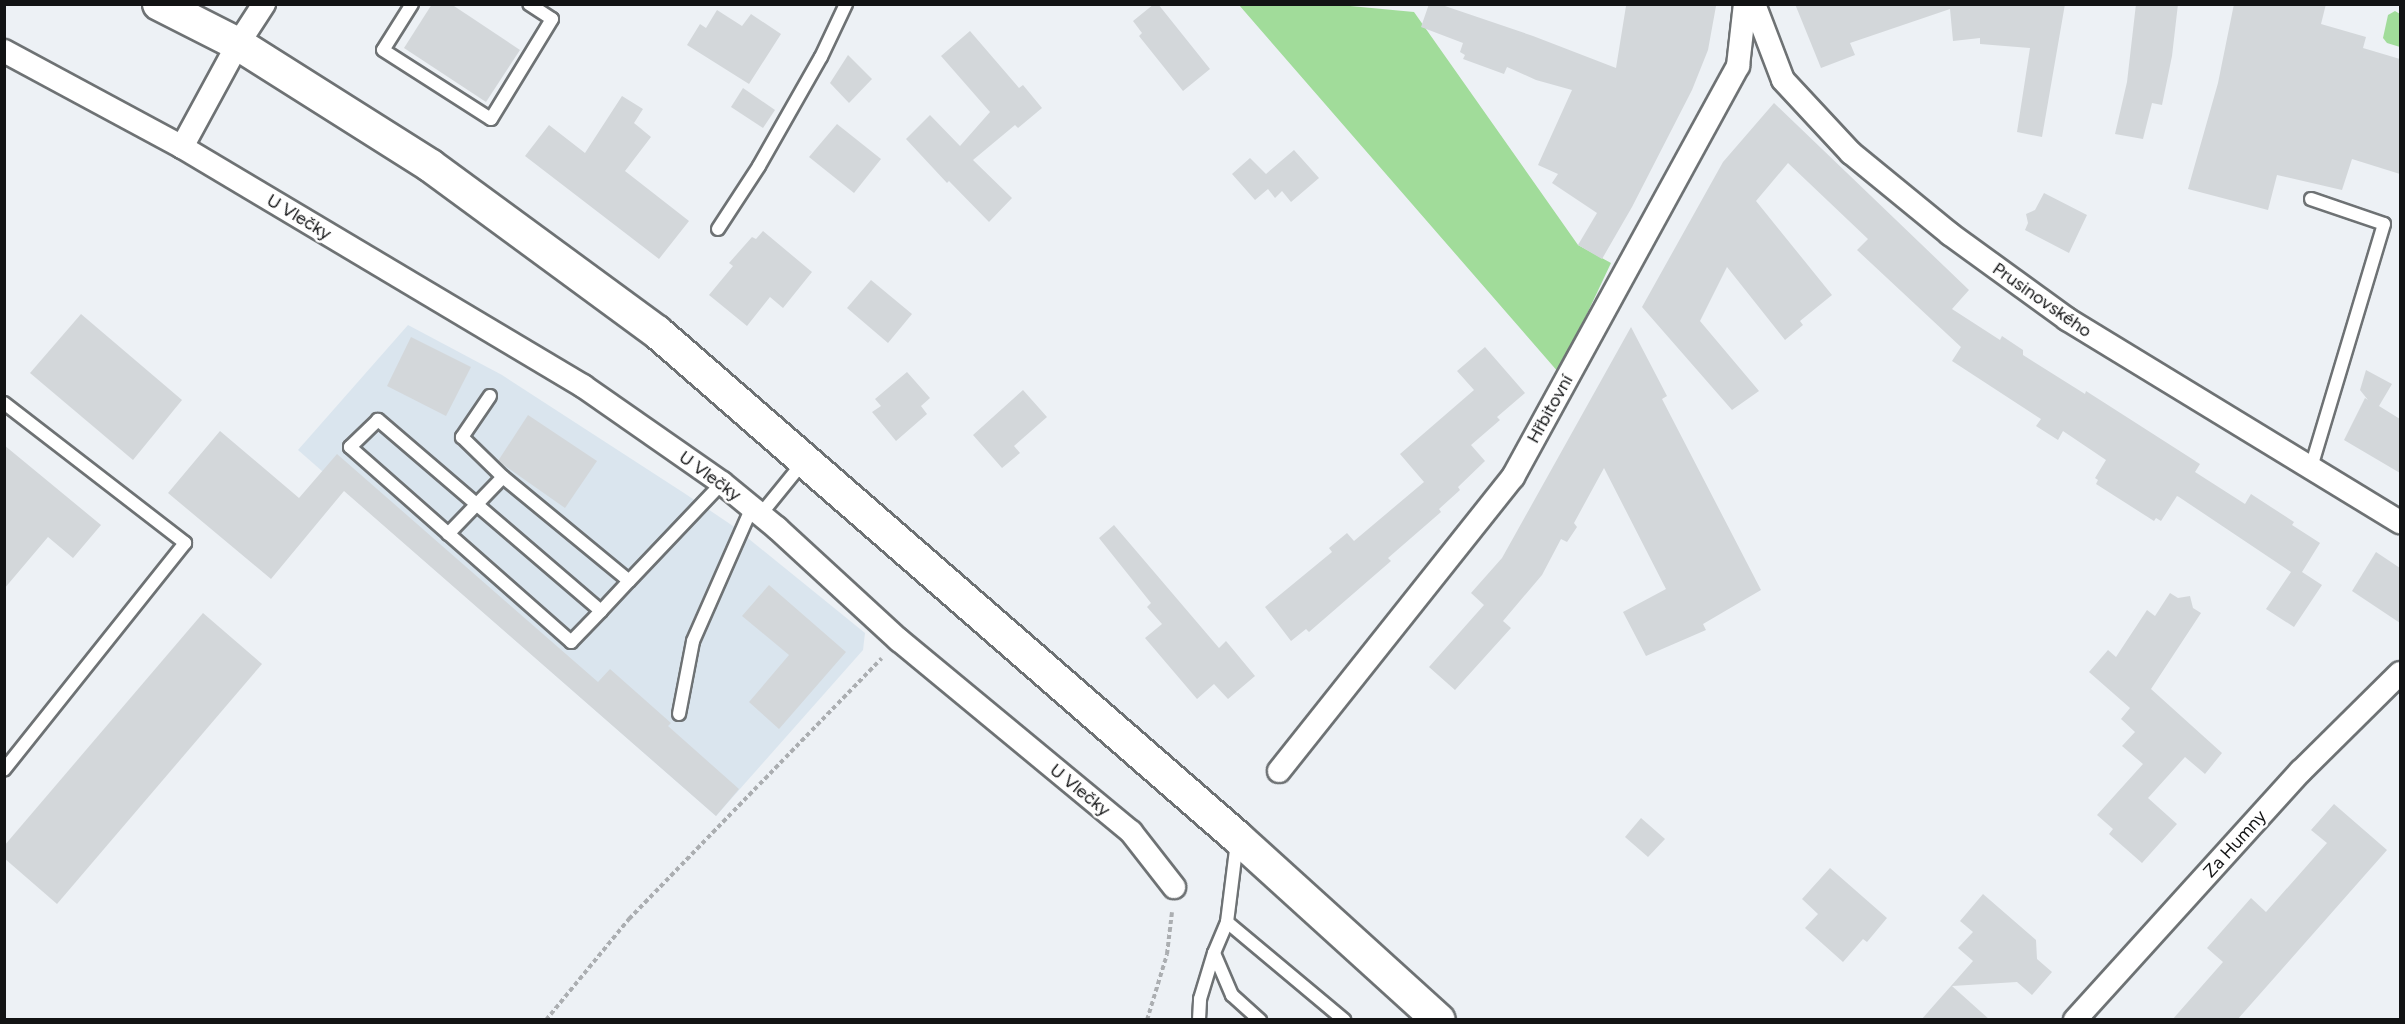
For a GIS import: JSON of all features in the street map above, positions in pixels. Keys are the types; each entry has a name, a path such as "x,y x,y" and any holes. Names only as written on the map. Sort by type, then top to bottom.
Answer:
{"main road":[{"path":"159,4 238,44 450,179 657,332 1238,838 1439,1020"}],"street":[{"path":"182,147 238,44 264,4"},
{"name":"Hřbitovní","path":"1280,771 1513,477 1738,66 1745,4"},
{"name":"Prusinovského","path":"1754,4 1783,80 1851,153 1950,234 2067,319 2400,522"},
{"name":"U Vlečky","path":"4,51 182,147 583,386 722,483 899,640 1131,832 1174,887"},
{"name":"Za Humny","path":"2074,1020 2301,771 2400,673"}],"lane":[{"path":"412,4 383,50 491,119 552,19 529,4"},
{"path":"718,229 759,166 821,57 846,4"},
{"path":"2311,200 2384,224 2311,468"},
{"path":"490,396 462,437 503,477 629,581"},
{"path":"4,404 185,543 4,770"},
{"path":"601,611 378,420 350,447 571,642 601,611 722,483"},
{"path":"679,714 693,641 756,511 805,460"},
{"path":"448,534 503,477"},
{"path":"1199,1020 1200,999 1214,952 1227,922 1238,838"},
{"path":"1227,922 1344,1020"},
{"path":"1214,952 1232,995 1260,1020"}],"path":[{"path":"546,1020 629,919 899,640"},
{"path":"1147,1020 1167,954 1174,887"}],"shaded area":[{"path":"408,325 502,375 733,526 865,633 863,650 716,816 298,450"}],"green space":[{"path":"1329,4 1414,12 1578,245 1611,263 1559,373 1239,5"},
{"path":"2395,11 2400,14 2400,47 2387,43 2383,38 2388,15"}],"building":[{"path":"432,4 451,4 520,50 486,102 404,48"},
{"path":"1154,4 1158,4 1210,69 1183,91 1139,36 1142,33 1133,21"},
{"path":"1429,4 1439,4 1533,36 1616,68 1626,6 1716,6 1708,50 1692,90 1632,207 1602,259 1578,245 1597,213 1552,183 1558,174 1538,165 1572,90 1536,80 1507,67 1504,74 1463,59 1465,55 1460,52 1463,43 1421,27"},
{"path":"1795,4 2065,4 2042,137 2017,132 2030,48 1980,44 1980,38 1953,41 1950,9 1850,43 1855,55 1821,68"},
{"path":"2136,4 2178,4 2172,56 2162,105 2152,103 2143,139 2115,134 2127,82"},
{"path":"2234,4 2326,4 2321,24 2366,37 2363,48 2400,59 2400,174 2352,159 2342,190 2277,175 2268,210 2188,189 2218,83"},
{"path":"717,10 742,26 751,14 781,34 749,84 687,45 700,24 706,28"},
{"path":"970,31 1019,88 1023,85 1042,108 1018,128 1015,125 973,160 1012,198 989,222 949,181 947,183 906,139 930,115 960,146 990,112 941,56"},
{"path":"848,55 872,79 849,103 830,83"},
{"path":"743,88 775,110 763,128 731,107"},
{"path":"622,96 643,109 634,123 651,137 625,171 689,221 659,259 525,156 549,125 585,153"},
{"path":"1774,103 1969,290 1952,309 2000,340 2002,336 2023,350 2023,355 2085,394 2086,391 2200,464 2195,472 2245,504 2251,494 2294,522 2292,525 2320,543 2302,572 2322,585 2294,627 2266,609 2291,572 2177,496 2161,521 2156,518 2154,521 2096,484 2098,480 2095,478 2106,460 2063,431 2058,440 2036,426 2041,419 1952,361 1961,347 1857,250 1868,239 1788,163 1756,201 1832,295 1800,321 1803,325 1785,340 1727,267 1700,321 1759,391 1732,410 1642,307 1723,162"},
{"path":"837,124 881,159 854,193 809,157"},
{"path":"1294,150 1319,178 1291,202 1282,191 1275,198 1268,189 1255,200 1232,174 1250,158 1266,174"},
{"path":"2044,193 2087,215 2069,253 2025,230 2028,223 2026,214 2035,210"},
{"path":"763,231 812,272 783,308 770,297 747,326 709,295 733,266 729,263 752,237 756,239"},
{"path":"871,280 912,314 888,343 847,308"},
{"path":"81,314 182,400 133,460 30,373"},
{"path":"1631,327 1667,396 1662,399 1761,590 1703,624 1706,630 1646,656 1623,612 1666,589 1604,468 1574,523 1577,527 1567,542 1561,539 1542,575 1503,621 1511,628 1455,690 1429,667 1484,605 1471,593 1502,558"},
{"path":"411,337 471,367 446,416 387,386"},
{"path":"1485,347 1525,393 1497,417 1500,420 1471,445 1485,461 1458,487 1460,490 1439,509 1441,512 1388,558 1391,561 1309,632 1306,629 1291,641 1265,607 1332,552 1329,548 1347,533 1354,541 1424,482 1400,454 1474,390 1457,371"},
{"path":"2366,370 2392,384 2379,406 2400,419 2400,473 2344,440 2365,398 2368,400 2360,390"},
{"path":"907,372 930,398 921,406 927,414 896,441 872,412 881,406 875,399"},
{"path":"1023,390 1047,417 1014,446 1020,453 1002,468 973,435"},
{"path":"528,415 597,461 565,508 498,461"},
{"path":"220,431 299,498 337,454 598,682 610,669 671,723 668,726 739,789 716,816 344,491 271,579 168,493"},
{"path":"4,445 101,525 73,558 48,537 4,589"},
{"path":"1114,525 1219,648 1226,641 1255,676 1228,699 1214,684 1197,699 1145,638 1162,624 1147,607 1151,603 1099,538"},
{"path":"2376,552 2400,568 2400,623 2352,591"},
{"path":"769,585 846,652 779,729 749,702 789,655 742,616"},
{"path":"2170,593 2178,598 2190,596 2193,608 2201,613 2151,689 2222,753 2205,774 2185,757 2148,798 2177,824 2142,863 2109,834 2113,829 2097,815 2143,764 2122,746 2135,732 2121,719 2130,708 2089,672 2108,650 2116,657 2147,610 2155,616"},
{"path":"203,613 262,664 57,904 4,858 4,846"},
{"path":"2334,804 2387,850 2237,1020 2172,1020 2223,962 2207,948 2251,898 2266,912 2327,843 2311,830"},
{"path":"1641,818 1665,839 1648,857 1625,837"},
{"path":"1830,868 1887,918 1867,942 1863,939 1843,962 1805,928 1818,914 1802,899"},
{"path":"1983,894 2036,940 2037,959 2052,972 2032,995 2017,982 1952,986 1990,1020 1921,1020 1973,961 1958,948 1973,932 1960,921"}]}
